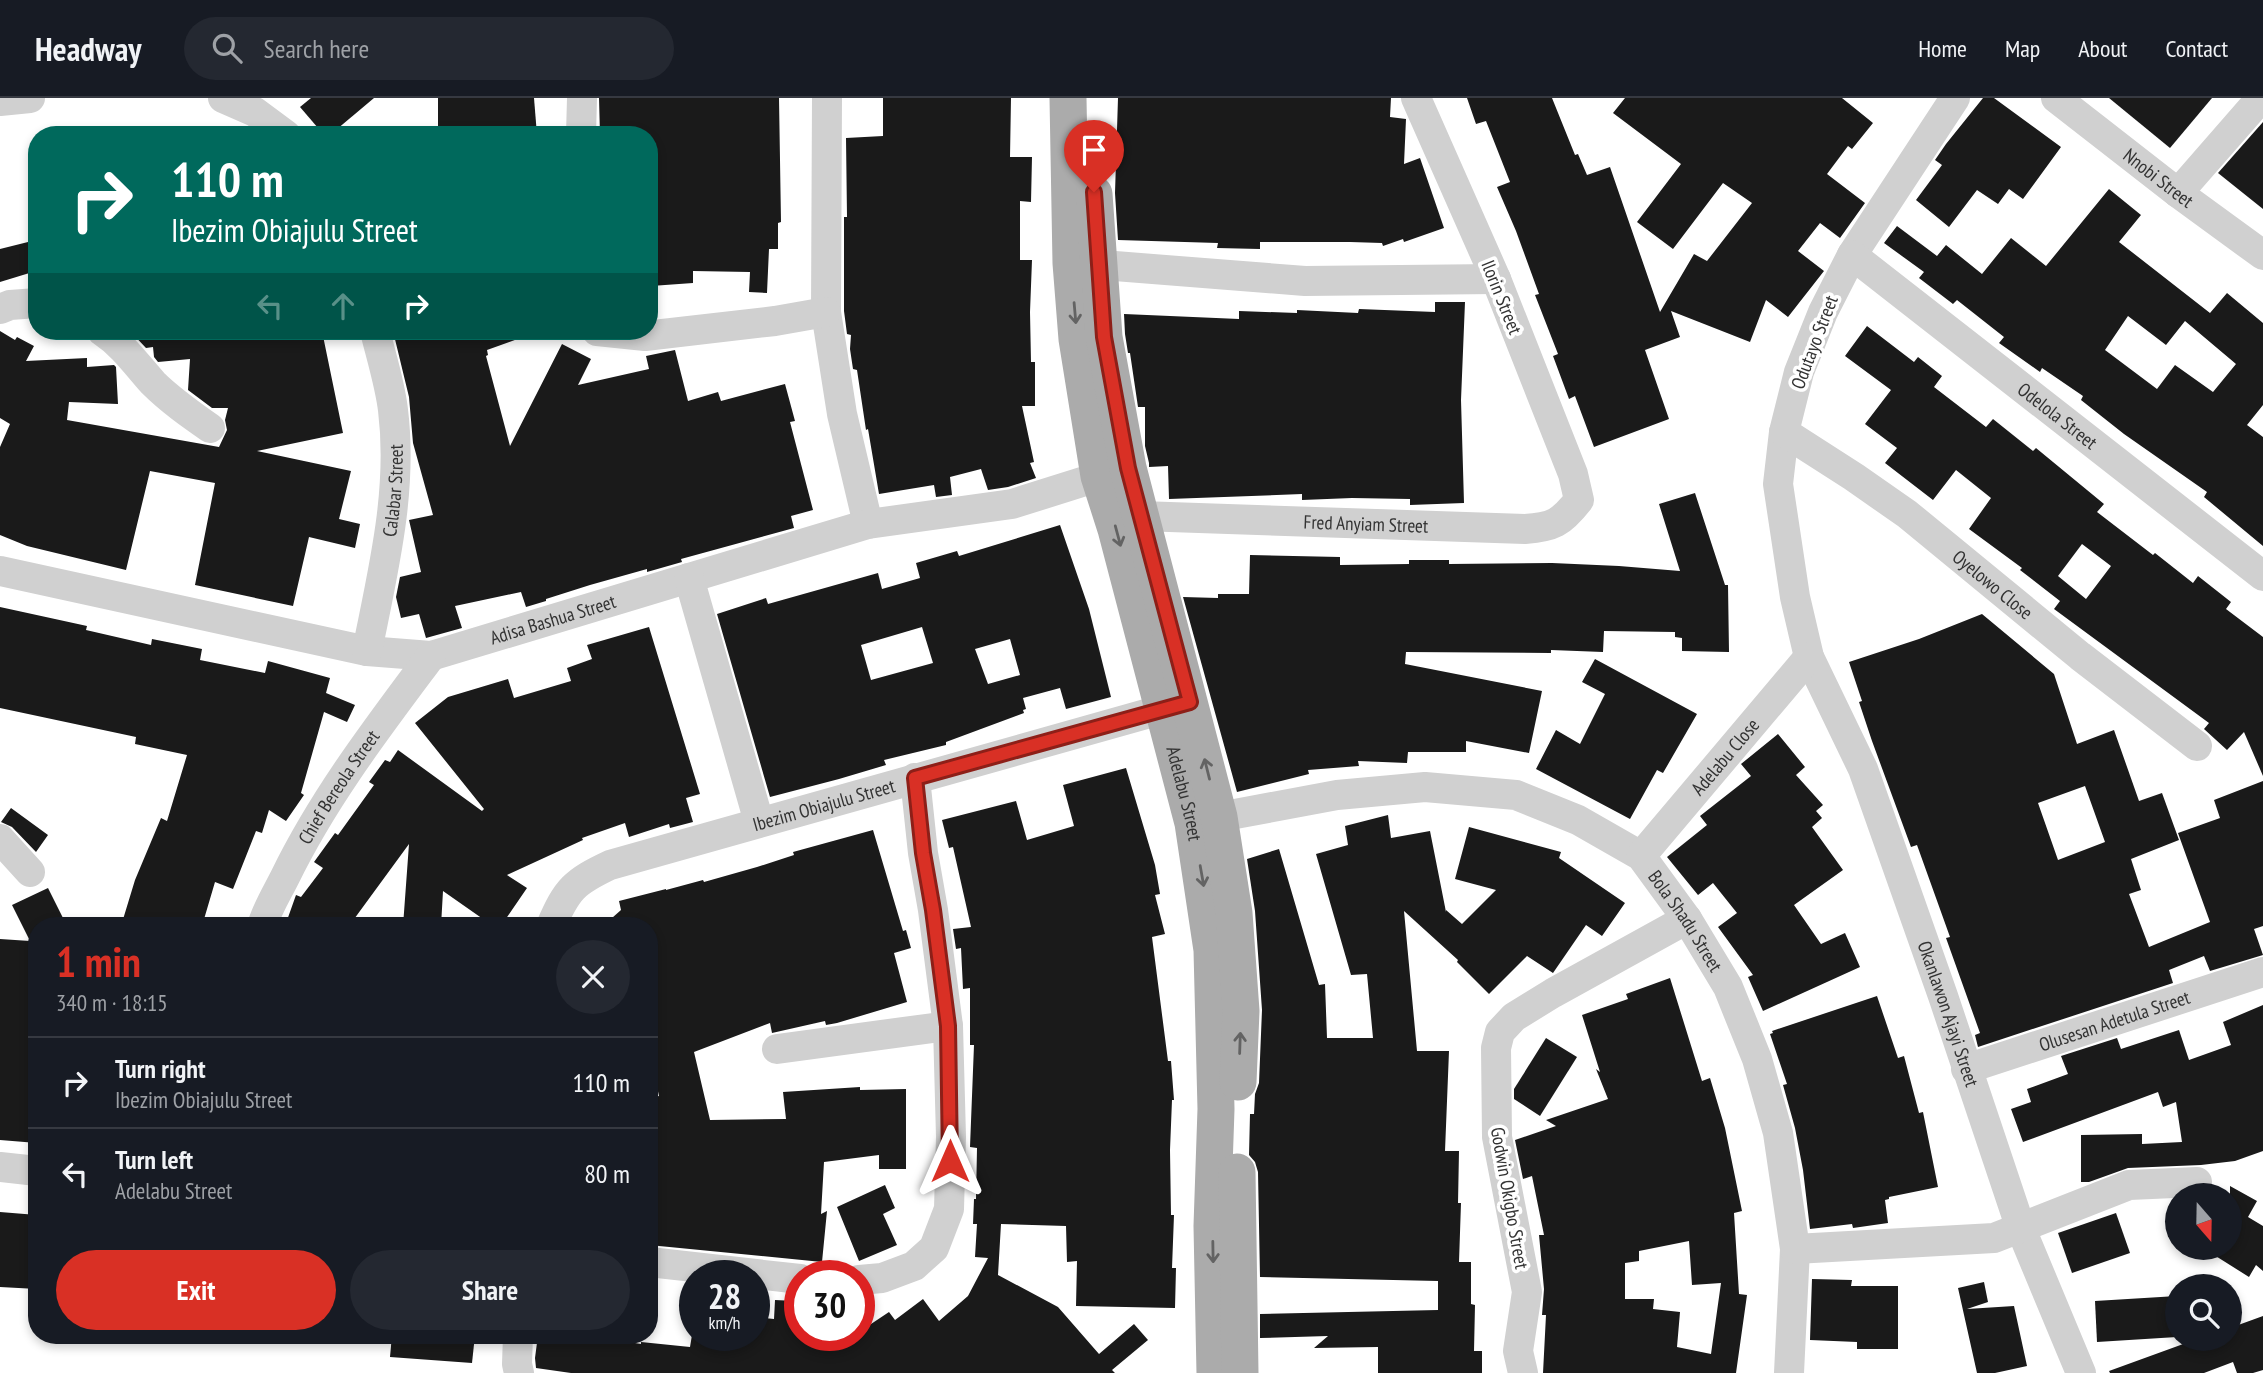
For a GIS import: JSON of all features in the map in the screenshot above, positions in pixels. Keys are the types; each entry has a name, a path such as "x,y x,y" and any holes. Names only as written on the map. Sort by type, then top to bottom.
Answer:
{"main road":[{"name":"Adelabu Street","path":"1068,98 1084,264 1104,337 1120,542 1219,817 1234,913 1241,1011 1237,1184 1240,1373"},
{"name":"Adelabu Street","path":"1084,264 1093,98"},
{"name":"Adelabu Street","path":"1114,472 1140,516 1177,706 1212,950 1216,1109 1212,1226 1215,1373"}],"street":[{"path":"0,101 30,98"},
{"path":"223,98 255,112 274,126"},
{"path":"581,126 582,98"},
{"path":"827,98 826,312 842,414 868,524"},
{"name":"Ilorin Street","path":"1416,98 1496,279 1573,474 1579,500"},
{"name":"Odutayo Street","path":"1809,657 1795,597 1778,484 1784,432 1799,372 1823,312 1852,255 1955,98"},
{"name":"Nnobi Street","path":"2056,98 2178,193 2263,254"},
{"path":"2178,193 2261,98"},
{"name":"Odelola Street","path":"1852,255 2263,576"},
{"path":"1084,264 1305,281 1496,279"},
{"path":"0,309 28,304"},
{"path":"658,334 775,321 826,312"},
{"path":"112,340 176,404 210,428"},
{"name":"Calabar Street","path":"367,650 390,535 396,462 393,408 377,340"},
{"name":"Oyelowo Close","path":"1784,432 1907,514 2080,656 2197,747"},
{"name":"Adisa Bashua Street","path":"0,570 367,650 431,656 868,524 1012,505 1114,472"},
{"name":"Fred Anyiam Street","path":"1140,516 1525,529 1548,527 1565,518 1579,500"},
{"path":"689,578 759,822"},
{"name":"Chief Bereola Street","path":"266,917 317,816 368,740 431,656"},
{"name":"Adelabu Close","path":"1641,856 1809,657"},
{"name":"Okanlawon Ajayi Street","path":"1809,657 1863,769 2021,1229 2081,1373"},
{"name":"Ibezim Obiajulu Street","path":"555,917 564,897 582,878 610,865 1177,706"},
{"path":"875,1279 914,1266 934,1248 949,1209 951,1137 948,1026 915,778"},
{"name":"Bola Shadu Street","path":"1219,817 1337,795 1425,788 1516,795 1578,820 1641,856 1687,919 1728,987 1757,1059 1778,1133 1795,1249 1789,1373"},
{"path":"0,839 30,872"},
{"name":"Godwin Okigbo Street","path":"1523,1373 1518,1350 1527,1292 1497,1137 1496,1048 1500,1032 1514,1017 1553,993 1687,919"},
{"name":"Olusesan Adetula Street","path":"1966,1069 2263,972"},
{"path":"777,1049 948,1026"},
{"path":"0,1167 28,1170"},
{"path":"1795,1249 1994,1238 2129,1185 2197,1182"},
{"path":"658,1263 784,1277"}],"building":[{"path":"311,98 374,98 341,126 316,126 300,107"},
{"path":"438,98 534,98 536,126 438,126"},
{"path":"599,98 779,98 781,222 778,223 778,249 769,249 767,293 749,292 750,272 693,271 693,283 658,286 658,126 600,126"},
{"path":"883,98 1011,98 1010,157 1032,157 1031,202 1020,201 1020,260 1032,260 1031,362 1035,362 1035,406 1022,406 1034,462 1030,463 1036,478 988,490 981,469 950,477 952,495 936,497 934,485 879,494 857,370 853,369 851,335 847,334 844,311 844,217 847,217 846,138 883,136"},
{"path":"1118,98 1391,98 1390,117 1406,119 1404,164 1420,158 1444,228 1404,242 1403,239 1383,246 1382,243 1260,242 1260,249 1217,248 1218,243 1118,240 1115,193"},
{"path":"1467,98 1552,98 1575,155 1578,154 1587,175 1610,167 1660,312 1694,254 1707,261 1752,203 1723,183 1673,249 1637,222 1681,164 1613,113 1625,98 1842,98 1873,123 1852,149 1848,146 1827,174 1865,203 1840,238 1820,223 1798,251 1824,271 1788,317 1766,300 1750,342 1671,311 1680,337 1645,350 1669,419 1594,447 1575,396 1569,399 1553,356 1558,354 1535,295 1539,294 1497,187 1510,182 1486,121 1476,124"},
{"path":"1983,98 1994,98 2061,147 2023,199 2009,189 1998,204 1977,190 1949,227 1916,200 1942,165 1935,160"},
{"path":"2109,98 2212,98 2170,148"},
{"path":"2263,122 2263,209 2218,173"},
{"path":"2109,189 2141,215 2119,242 2210,313 2227,293 2263,323 2263,405 2247,425 2263,437 2263,546 2204,497 2207,492 2124,434 2081,400 2083,396 2042,368 2040,372 1999,343 2004,337 1957,300 1953,304 1919,278 1924,272 1884,243 1897,226 1937,256 1946,245 1982,274 2011,238 2046,266","holes":["2128,316 2166,345 2185,321 2236,364 2213,392 2175,365 2157,389 2105,350"]},
{"path":"28,242 28,273 0,282 0,249"},
{"path":"1435,302 1465,302 1461,400 1464,503 1410,505 1410,499 1302,500 1302,494 1169,499 1168,466 1149,467 1145,446 1145,407 1138,407 1124,314 1239,319 1239,311 1358,313 1359,309 1435,312"},
{"path":"1867,326 1914,362 1918,357 1942,376 1934,387 1986,427 1993,419 2033,451 2036,448 2104,504 2097,512 2193,583 2198,576 2231,602 2226,609 2263,637 2263,776 2244,732 2227,750 2204,729 2209,723 2054,609 2060,601 2020,570 2022,568 1969,529 1991,498 1956,470 1933,500 1885,463 1897,448 1865,424 1891,390 1845,356","holes":["2082,544 2111,566 2086,599 2058,576"]},
{"path":"0,331 15,340 17,337 34,346 26,361 87,358 87,367 116,367 118,404 69,402 67,420 219,447 227,430 225,420 228,408 212,408 188,390 190,359 158,362 154,357 153,347 146,348 138,340 324,340 343,433 257,451 351,471 339,519 360,524 355,548 309,537 293,606 195,585 215,483 150,471 126,570 27,546 0,535 0,447 10,424 0,418"},
{"path":"395,340 515,340 487,350 486,356 510,446 562,344 591,359 578,385 649,369 646,356 675,350 688,401 718,392 721,401 785,384 795,421 790,422 813,510 791,516 794,528 681,559 682,562 647,572 647,569 590,585 526,607 521,592 455,606 462,628 426,638 419,614 401,618 396,597 400,577 421,572 409,520 433,515 413,443 409,397"},
{"path":"1695,493 1725,585 1728,585 1729,652 1682,651 1682,638 1675,637 1675,632 1604,631 1603,652 1406,652 1405,664 1542,691 1529,753 1466,741 1466,752 1408,752 1407,763 1358,761 1359,766 1308,770 1309,774 1237,792 1183,597 1218,598 1218,594 1249,594 1250,555 1340,557 1340,565 1409,564 1409,560 1449,560 1449,564 1552,563 1680,571 1659,504"},
{"path":"1060,525 1089,609 1111,697 1066,709 1060,688 1023,698 1026,709 1023,710 1024,713 946,742 946,745 884,760 886,765 770,797 717,614 766,598 768,604 878,573 882,589 920,578 916,563 957,551 959,556","holes":["922,627 933,663 871,680 861,645","1010,639 1020,675 988,684 975,649"]},
{"path":"0,607 87,626 86,630 151,645 152,639 202,649 200,660 265,673 268,661 330,678 326,693 355,705 347,722 324,712 301,793 304,795 286,821 269,810 262,833 256,831 233,889 215,882 205,917 124,917 135,880 161,818 167,821 187,755 135,744 136,737 0,708"},
{"path":"1982,614 2054,674 2077,744 2114,730 2139,801 2162,793 2179,840 2131,859 2141,890 2129,894 2149,947 2210,922 2178,833 2220,818 2214,800 2263,781 2263,926 2254,929 2263,955 2210,971 2204,956 2169,970 2173,983 1978,1047 1975,1035 1980,1033 1946,938 1950,937 1917,845 1911,847 1872,741 1849,662 1919,639","holes":["2085,786 2105,842 2058,860 2038,803"]},
{"path":"649,627 700,794 686,798 693,822 670,828 669,824 629,837 625,823 582,838 583,840 507,875 527,888 507,917 480,917 443,891 442,917 404,917 409,844 356,917 288,917 296,895 301,897 323,868 314,862 335,833 338,835 374,785 369,782 385,760 390,762 398,750 482,811 484,809 415,723 448,697 508,679 514,698 571,681 567,668 592,659 587,645"},
{"path":"1595,659 1697,714 1663,773 1657,770 1630,819 1536,769 1556,730 1580,744 1605,694 1582,682"},
{"path":"1778,734 1805,767 1796,775 1823,805 1816,811 1822,818 1812,827 1843,870 1794,905 1821,944 1845,933 1860,967 1763,1011 1748,977 1753,975 1718,927 1737,913 1713,883 1698,895 1667,857 1707,825 1700,816 1751,776 1741,764"},
{"path":"1126,768 1155,865 1160,894 1155,895 1165,934 1152,937 1168,1061 1171,1061 1174,1100 1170,1150 1171,1215 1174,1215 1172,1268 1176,1268 1175,1308 1076,1306 1077,1261 1067,1262 1066,1226 1001,1224 998,1275 1058,1307 1099,1354 1134,1324 1148,1340 1112,1370 1115,1373 571,1373 536,1368 537,1344 658,1344 679,1346 679,1351 770,1351 770,1319 774,1319 775,1300 784,1300 784,1351 875,1351 875,1321 889,1312 895,1320 923,1299 939,1321 968,1296 988,1258 975,1257 977,1224 973,1224 977,1148 970,1147 974,1045 970,1045 970,988 963,989 961,948 956,949 953,929 971,927 953,847 949,848 942,820 1016,801 1027,840 1074,826 1063,785"},
{"path":"11,808 48,835 36,852 12,827 1,822"},
{"path":"1388,815 1391,838 1430,831 1446,912 1462,924 1496,890 1455,879 1469,827 1561,852 1559,858 1625,903 1602,936 1586,925 1553,973 1527,956 1489,994 1458,960 1404,911 1417,1051 1449,1051 1445,1151 1459,1151 1459,1262 1471,1262 1471,1304 1475,1305 1474,1351 1482,1351 1482,1373 1378,1373 1378,1347 1314,1348 1328,1336 1260,1338 1260,1314 1438,1310 1438,1281 1260,1277 1258,1172 1249,1155 1250,1114 1254,1114 1255,1094 1259,1083 1262,1010 1255,911 1247,859 1279,849 1319,985 1325,984 1327,1038 1373,1038 1367,974 1351,975 1316,854 1348,845 1345,826"},
{"path":"873,830 903,931 906,930 911,948 894,953 907,1002 826,1025 825,1021 772,1033 770,1023 694,1052 710,1120 786,1119 783,1092 860,1087 860,1090 906,1089 906,1169 879,1169 879,1155 824,1162 821,1214 827,1211 822,1260 658,1246 658,917 613,917 621,910 619,901 703,880 704,882 794,855 793,852"},
{"path":"48,888 62,917 28,917 28,937 12,905"},
{"path":"0,939 28,941 28,1142 0,1140"},
{"path":"1670,978 1702,1081 1710,1078 1725,1128 1742,1211 1734,1213 1739,1294 1747,1295 1736,1373 1543,1373 1546,1315 1542,1315 1544,1289 1539,1235 1544,1235 1532,1176 1523,1179 1515,1140 1556,1126 1546,1120 1608,1099 1596,1069 1600,1072 1582,1015 1628,999 1626,994","holes":["1689,1241 1692,1285 1721,1283 1711,1354 1677,1347 1680,1312 1653,1309 1654,1299 1625,1299 1625,1263 1639,1261 1639,1251"]},
{"path":"1877,996 1898,1058 1904,1056 1919,1113 1923,1112 1938,1187 1889,1197 1885,1200 1888,1223 1853,1228 1852,1224 1810,1229 1803,1170 1783,1085 1787,1084 1770,1034 1772,1031"},
{"path":"2263,1005 2263,1151 2235,1161 2128,1168 2089,1182 2081,1182 2081,1135 2142,1134 2142,1144 2182,1142 2176,1102 2163,1107 2158,1092 2023,1142 2011,1109 2031,1102 2027,1089 2068,1074 2061,1056 2117,1038 2121,1049 2179,1030 2189,1060 2231,1045 2223,1022"},
{"path":"1546,1038 1577,1057 1540,1116 1514,1099 1514,1089"},
{"path":"885,1185 895,1208 883,1214 897,1245 859,1260 837,1207"},
{"path":"2242,1193 2257,1201 2248,1217 2263,1226 2263,1271 2256,1265 2249,1277 2222,1260 2242,1260"},
{"path":"0,1212 28,1214 28,1289 0,1287"},
{"path":"2116,1213 2130,1253 2072,1273 2058,1233"},
{"path":"1812,1279 1852,1280 1851,1286 1898,1286 1898,1349 1857,1349 1857,1342 1810,1340"},
{"path":"1984,1282 1988,1302 1967,1309 2014,1306 2027,1366 1995,1373 1977,1373 1958,1288"},
{"path":"2165,1297 2165,1338 2097,1342 2095,1301"},
{"path":"2263,1316 2263,1370 2237,1373 2233,1362 2204,1373 2109,1371 2165,1351 2242,1351 2242,1324"},
{"path":"391,1344 474,1344 472,1363 390,1357"}],"route":[{"path":"950,1161 948,1026 915,778 1190,702 1128,468 1104,337 1094,192"}]}
